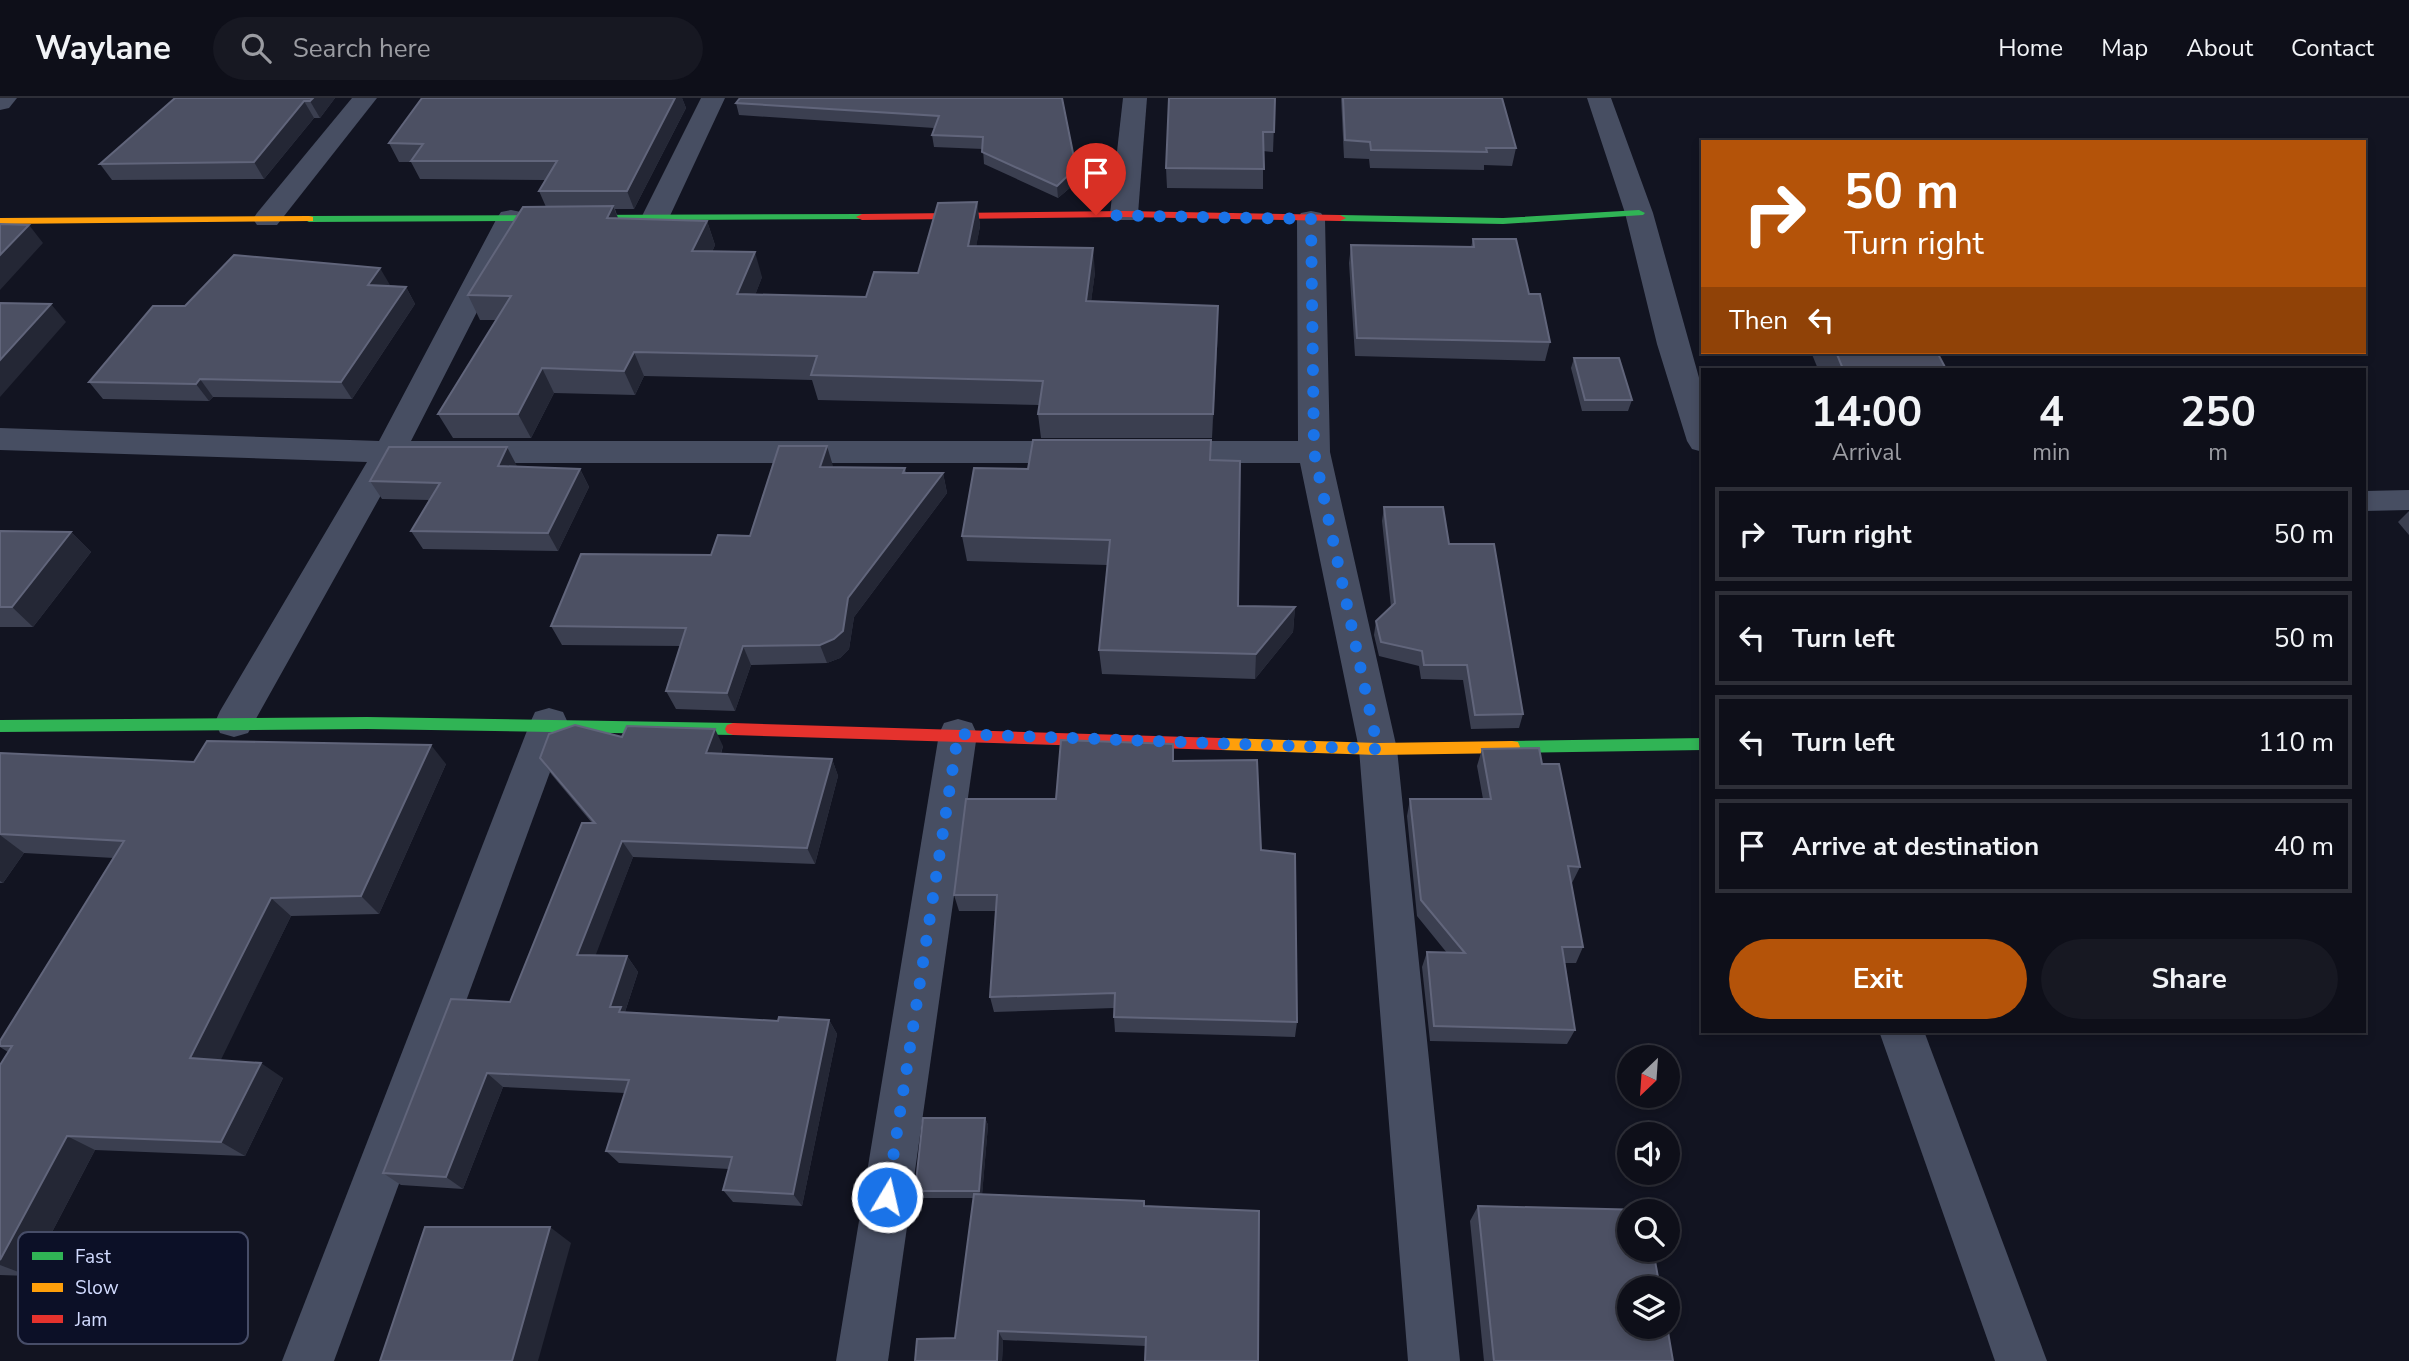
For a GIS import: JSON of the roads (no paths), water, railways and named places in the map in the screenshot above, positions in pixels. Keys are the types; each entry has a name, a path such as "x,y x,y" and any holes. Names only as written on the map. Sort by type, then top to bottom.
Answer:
{"street":[{"path":"0,103 5,98"},
{"path":"267,219 365,98"},
{"path":"654,220 713,98"},
{"path":"1124,215 1135,98"},
{"path":"1598,98 1639,214 1672,344 1701,435"},
{"path":"0,221 511,218 654,220 1124,215 1503,221 1639,214"},
{"path":"234,722 389,452 511,218"},
{"path":"1311,219 1314,452 1378,749 1434,1361"},
{"path":"0,439 389,452 1314,452"},
{"path":"0,726 234,722 549,723 1378,749 1701,744"},
{"path":"308,1361 549,723"},
{"path":"862,1361 958,734"},
{"path":"1903,1033 2021,1361"}],"lane":[{"path":"2366,501 2409,500"}]}
